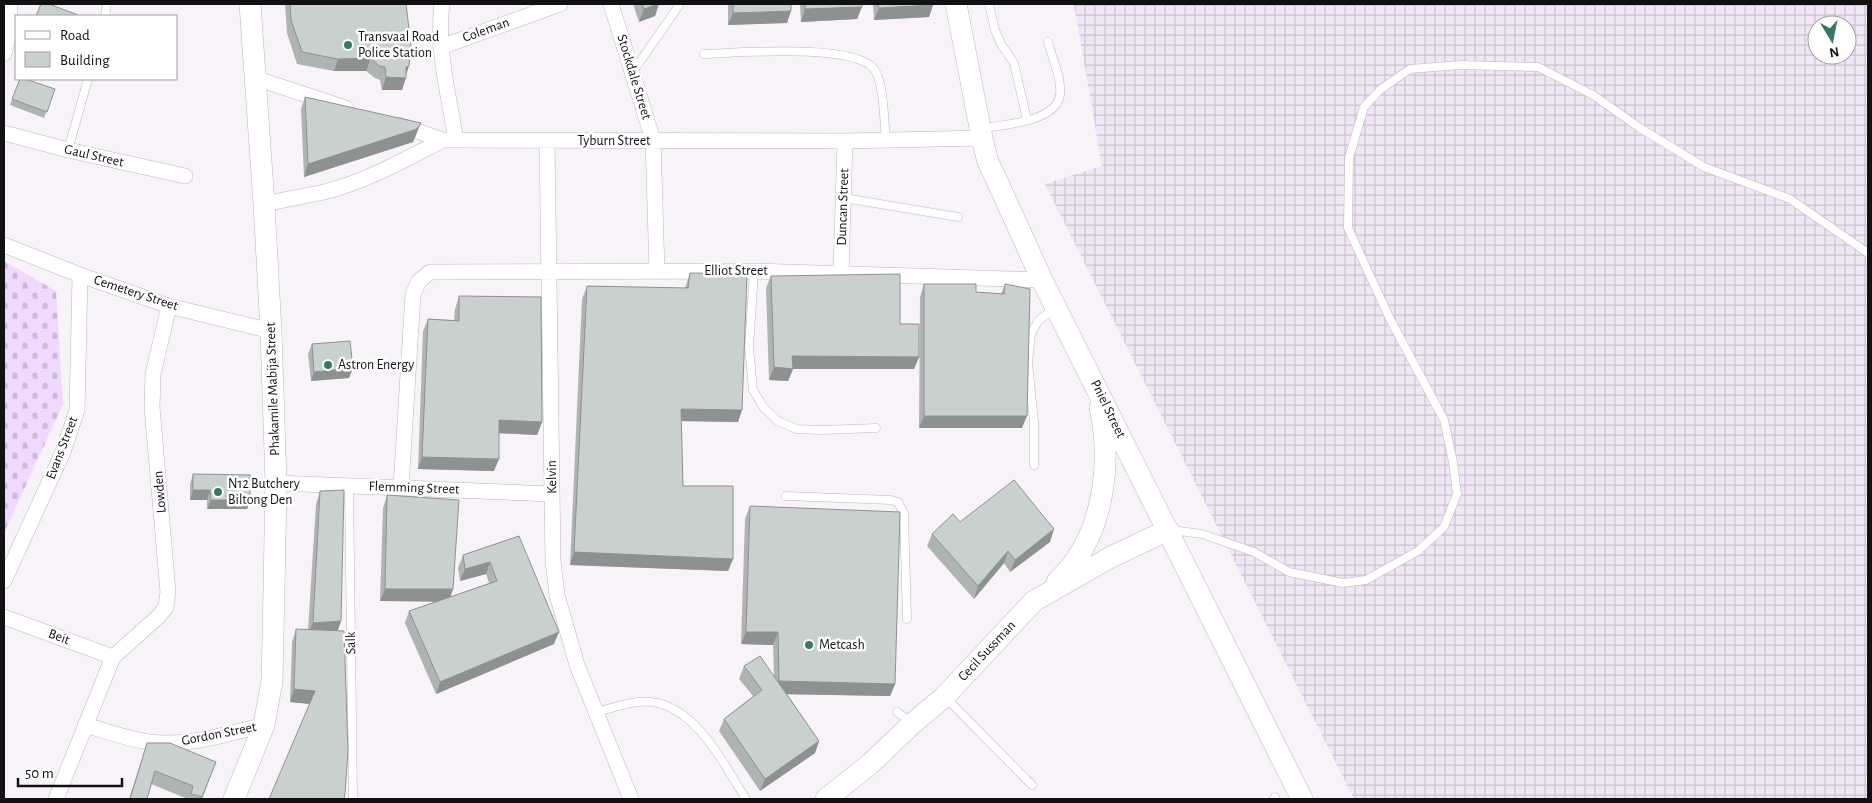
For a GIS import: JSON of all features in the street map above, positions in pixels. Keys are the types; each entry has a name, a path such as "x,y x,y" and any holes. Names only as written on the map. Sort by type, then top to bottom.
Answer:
{"street":[{"name":"Phakamile Mabija Street","path":"234,799 264,725 272,681 276,483 271,331 250,4"},
{"path":"264,204 329,190 354,182 390,168 450,140 441,47 440,19 442,4"},
{"name":"Coleman","path":"441,47 560,4"},
{"name":"Stockdale Street","path":"611,4 653,140 657,271"},
{"name":"Pniel Street","path":"956,4 988,162 1042,280 1076,344 1302,799"},
{"path":"4,54 12,5"},
{"path":"255,78 359,112"},
{"name":"Tyburn Street","path":"387,121 450,140 845,141 981,134"},
{"name":"Gaul Street","path":"4,133 68,150 185,176"},
{"name":"Kelvin","path":"547,141 553,561 557,595 577,665 631,799"},
{"name":"Duncan Street","path":"841,273 845,141"},
{"name":"Cemetery Street","path":"4,245 80,275 169,306 271,331"},
{"name":"Elliot Street","path":"401,487 413,294 419,281 430,272 754,271 1042,280"},
{"name":"Evans Street","path":"4,581 63,452 77,410 80,275"},
{"name":"Lowden","path":"113,657 159,616 166,607 168,592 152,399 153,374 169,306"},
{"path":"1034,601 1056,583 1076,560 1092,526 1104,481 1106,452 1103,424 1097,396 1076,344"},
{"name":"Flemming Street","path":"276,483 552,494"},
{"name":"Cecil Sussman","path":"826,799 870,764 905,718 944,697 1034,601 1111,557 1168,530"},
{"name":"Beit","path":"4,617 113,657"},
{"path":"56,799 113,657"},
{"name":"Gordon Street","path":"85,725 125,737 150,742 171,743 206,739 264,725"}],"lane":[{"path":"632,73 680,4"},
{"path":"989,4 995,30 1001,44 1014,63 1027,120"},
{"path":"981,134 1044,116 1055,107 1060,95 1058,76 1048,42"},
{"path":"704,54 818,52 859,58 874,69 881,87 886,140"},
{"path":"1168,530 1202,534 1254,552 1289,572 1343,584 1366,580 1418,551 1444,527 1457,494 1453,462 1444,420 1390,319 1348,228 1349,158 1364,107 1381,89 1410,69 1461,65 1538,67 1592,95 1640,128 1704,167 1790,199 1868,253"},
{"path":"68,150 88,80"},
{"path":"844,198 958,217"},
{"path":"754,271 749,347 752,390 764,408 778,421 796,428 822,430 876,428"},
{"path":"1034,465 1034,422 1028,363 1031,334 1038,321 1057,307"},
{"name":"Salk","path":"349,486 352,799"},
{"path":"786,496 891,500 898,502 904,514 907,619"},
{"path":"944,697 1032,785"},
{"path":"596,712 638,702 656,703 671,708 687,718 707,739 746,799"}],"shaded area":[{"path":"1074,4 1868,4 1868,799 1354,799 1045,184 1102,166"}],"green space":[{"path":"4,261 56,291 63,404 4,533"}],"building":[{"path":"41,4 49,4 78,15 36,15"},
{"name":"Transvaal Road Police Station","path":"290,4 406,4 411,45 409,66 406,67 406,78 386,77 385,67 379,66 371,58 338,59 302,52 291,20"},
{"path":"642,4 658,4 644,9"},
{"path":"733,4 791,4 791,11 733,13"},
{"path":"805,4 862,4 862,7 805,9"},
{"path":"878,4 933,4 933,5 879,8"},
{"path":"20,80 28,80 55,89 47,112 12,99"},
{"path":"305,97 421,123 417,129 308,164"},
{"path":"690,273 747,274 742,410 681,409 683,486 733,486 733,559 574,552 587,286 688,288"},
{"path":"900,274 900,324 919,324 919,357 792,356 793,369 774,367 771,276"},
{"path":"924,284 976,284 976,292 1004,294 1005,284 1030,289 1027,416 924,416"},
{"path":"459,296 541,297 542,422 499,420 499,459 422,457 428,319 459,321"},
{"path":"350,341 353,368 314,372 312,344"},
{"path":"193,474 250,475 250,500 211,500 210,490 193,490"},
{"path":"1014,480 1054,529 1015,560 1008,551 978,586 932,534 953,514 960,522"},
{"path":"344,490 341,621 313,623 320,491"},
{"path":"387,495 459,500 453,589 385,589"},
{"path":"750,506 900,512 895,684 779,681 778,632 746,632"},
{"path":"519,536 559,632 440,682 409,611 497,581 490,562 465,569 463,555"},
{"path":"296,629 344,631 348,750 344,799 269,799 315,691 294,689"},
{"path":"760,656 819,741 765,779 724,719 762,690 744,666"},
{"path":"147,743 170,743 216,762 202,797 191,794 193,786 155,771 147,799 130,799"}],"place":[{"name":"Transvaal Road Police Station","path":"348,45"},
{"name":"Astron Energy","path":"328,365"},
{"name":"N12 Butchery Biltong Den","path":"218,492"},
{"name":"Metcash","path":"809,645"}]}
